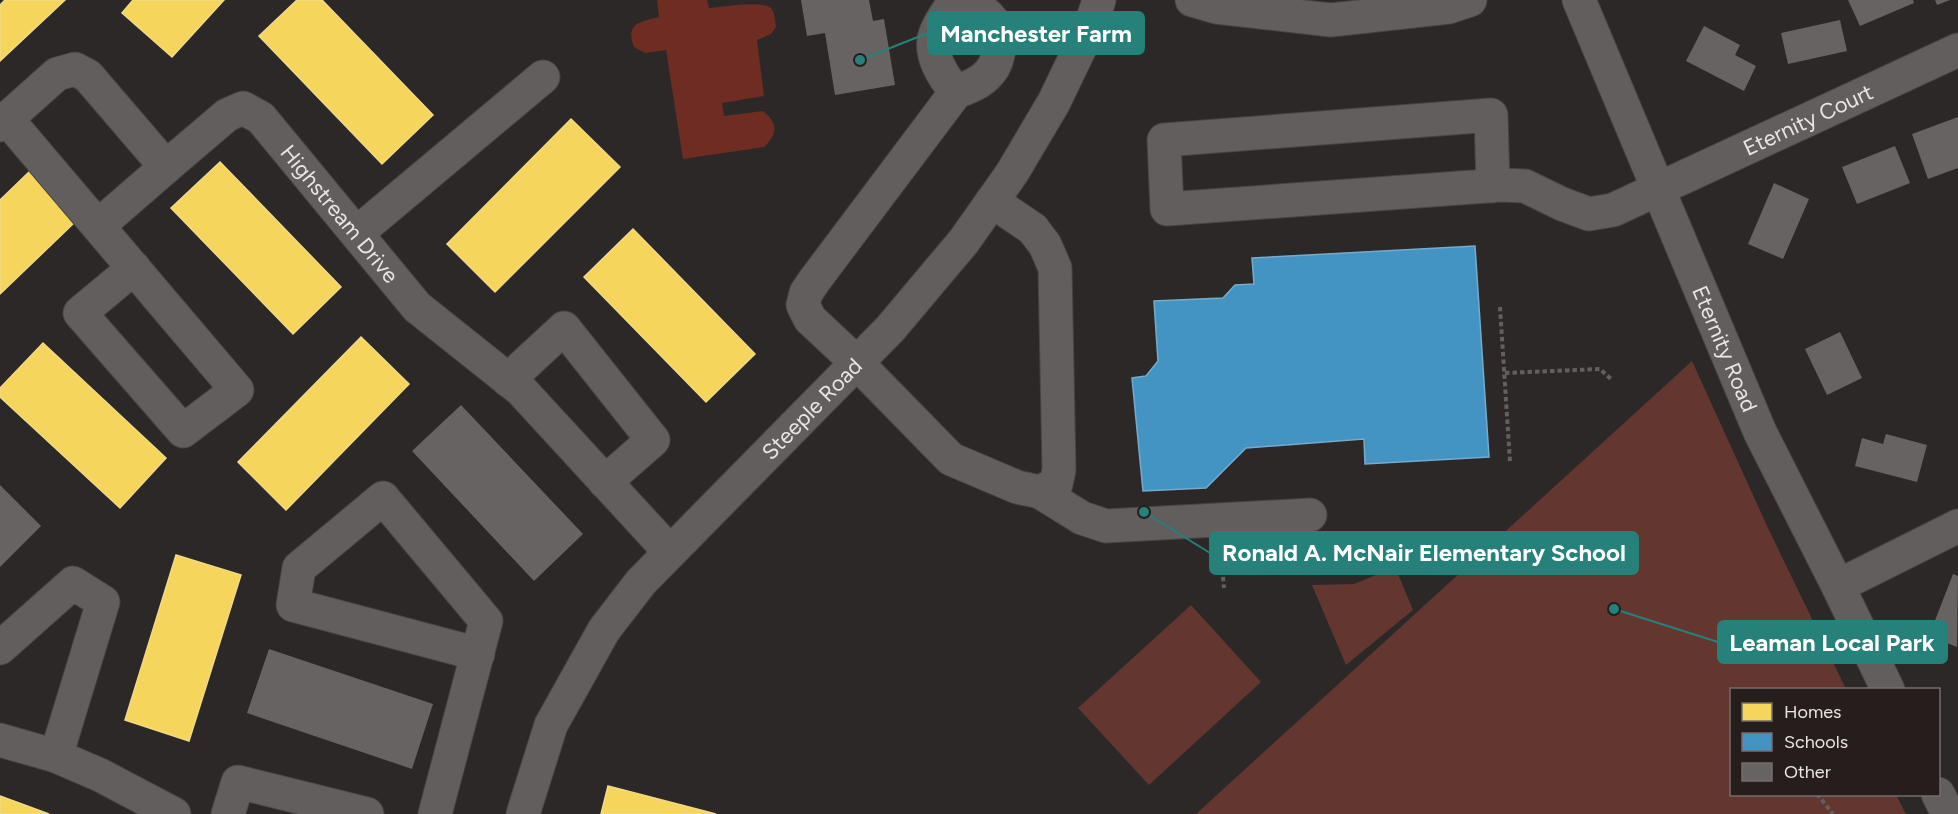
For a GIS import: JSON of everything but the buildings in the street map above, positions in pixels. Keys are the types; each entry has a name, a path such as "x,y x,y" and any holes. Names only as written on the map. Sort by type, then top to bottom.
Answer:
{"street":[{"path":"955,0 934,40 938,64 945,79 956,92"},
{"path":"964,0 991,19 999,34 998,56 989,74 974,85 956,92 806,293 803,305 810,319 857,363 951,459 1017,487 1040,492 1082,518 1106,526 1310,515"},
{"name":"Steeple Road","path":"524,814 551,725 604,630 641,582 857,363 905,312 964,241 1012,173 1054,102 1091,25 1099,0"},
{"path":"1192,0 1216,7 1331,20 1449,7 1470,0"},
{"name":"Eternity Road","path":"1578,0 1760,432 1887,688"},
{"name":"Eternity Court","path":"1493,186 1491,115 1164,140 1167,209 1493,186 1525,186 1589,214 1613,210 1658,190 1958,50"},
{"path":"98,226 166,167 88,76 75,69 57,74 4,122 98,226 134,268 237,390 183,431 80,314 134,268"},
{"path":"357,233 543,77"},
{"name":"Highstream Drive","path":"166,167 227,115 243,108 261,118 417,307 521,390 670,552"},
{"path":"992,201 1033,229 1045,245 1055,268 1059,470 1056,484 1040,492"},
{"path":"508,380 564,328 653,440 605,482"},
{"path":"435,814 478,654 486,621 383,498 299,568 293,605 478,654"},
{"path":"1838,586 1958,526"},
{"path":"0,648 73,583 103,602 56,756"},
{"path":"0,740 56,756 100,775 174,814"},
{"path":"228,814 238,782 366,814"},
{"path":"1938,796 1947,814"}],"path":[{"path":"1500,307 1510,462"},
{"path":"1504,373 1600,369 1611,379"},
{"path":"1218,520 1224,588"},
{"path":"1818,796 1833,814"}],"shaded area":[{"path":"657,0 707,0 709,8 760,4 771,8 776,27 771,34 757,40 764,96 722,103 724,116 763,111 768,115 774,124 774,133 764,147 683,159 666,50 645,53 634,47 631,33 640,22 659,17"},
{"path":"1692,361 1768,528 1846,688 1730,688 1730,796 1897,796 1906,814 1196,814"},
{"path":"1395,567 1413,610 1346,665 1312,585 1354,584"},
{"path":"1191,605 1261,682 1149,785 1078,708"}],"place":[{"name":"Manchester Farm","path":"860,60"},
{"name":"Ronald A. McNair Elementary School","path":"1144,512"},
{"name":"Leaman Local Park","path":"1614,609"}]}
